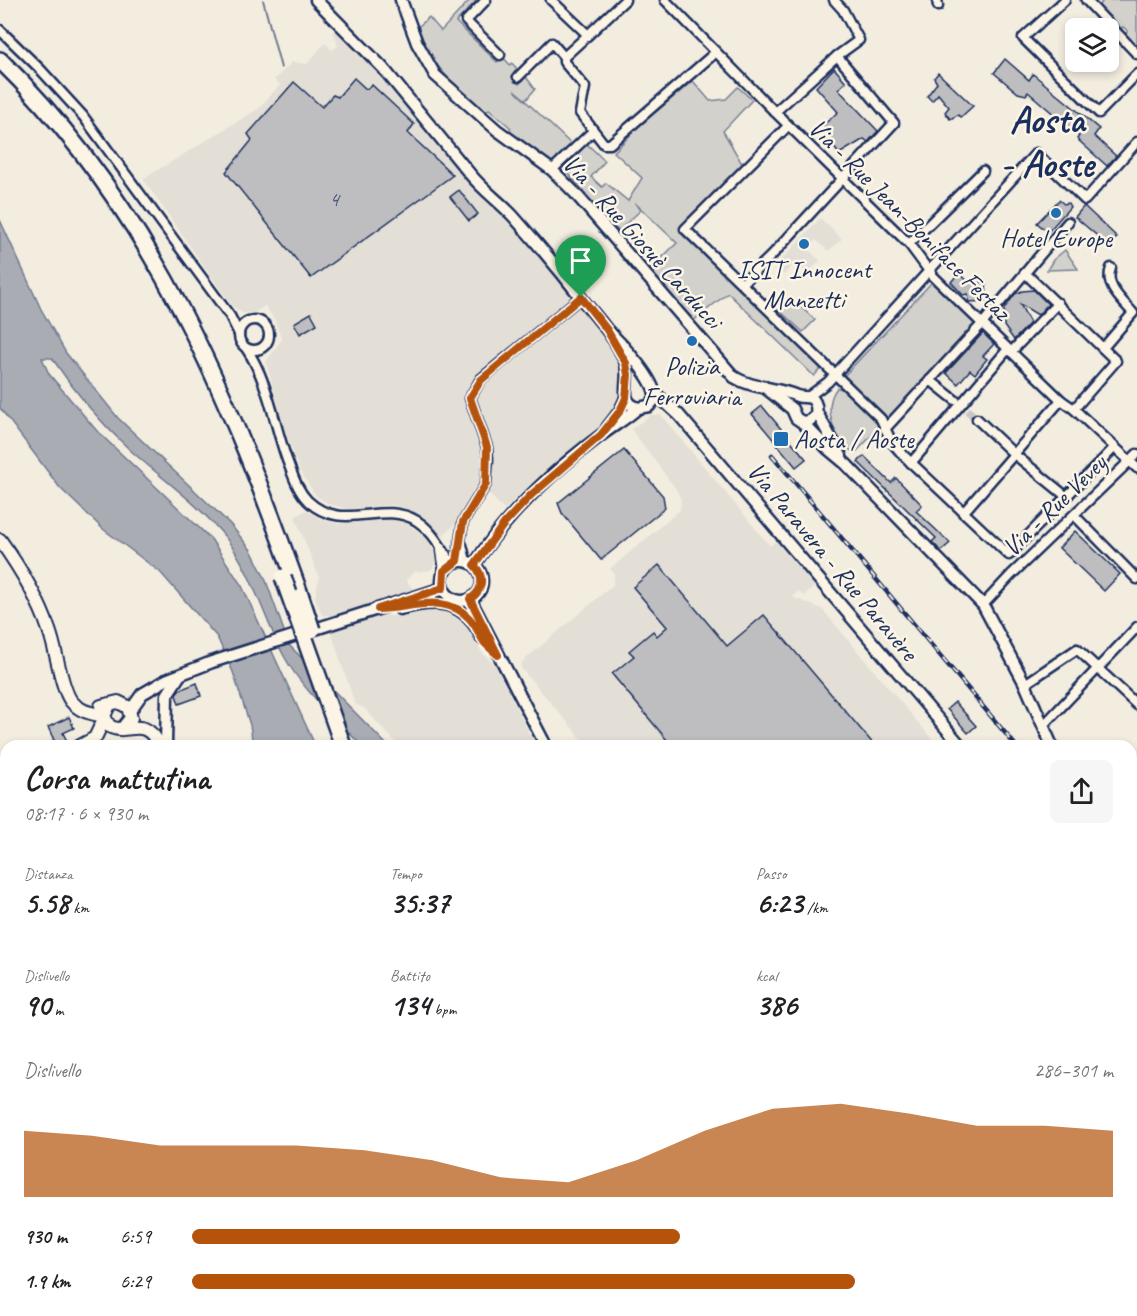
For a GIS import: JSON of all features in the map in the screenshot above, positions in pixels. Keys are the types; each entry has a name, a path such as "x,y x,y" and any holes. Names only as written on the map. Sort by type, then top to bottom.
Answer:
{"highway":[{"path":"0,60 19,78 69,137 112,194 159,267 213,371 257,475 351,740"},
{"path":"0,74 62,141 105,201 154,275 209,381 251,487 341,740"}],"main road":[{"path":"0,540 27,580 39,604 56,649 65,687 71,701 76,706 109,711 125,705 131,713 158,729 162,740"},
{"path":"109,711 118,729"},
{"path":"91,740 95,738 109,711"},
{"path":"102,740 128,724 131,713"},
{"path":"118,729 132,726 147,730 160,740"}],"street":[{"path":"131,713 137,698 148,689 180,675 443,588 459,564 504,524 531,495 601,435 644,407 656,394 654,386 624,348 511,214 483,190 383,68 316,0"},
{"name":"Via - Rue Giosuè Carducci","path":"401,0 426,62 445,85 497,130 552,170 575,193 734,377 742,382 784,390 804,397"},
{"path":"486,0 466,21 500,55"},
{"path":"551,0 588,35"},
{"path":"564,57 625,0"},
{"name":"Via - Rue Jean-Boniface Festaz","path":"665,0 788,126 909,244 929,272 1061,400 1074,409 1134,464"},
{"path":"775,112 837,56 859,40 843,10 834,0"},
{"path":"1065,0 1023,39 1099,113 1137,74"},
{"path":"1086,0 1137,54"},
{"path":"0,30 83,116 222,304 263,382"},
{"path":"518,77 552,43 564,57 566,65 585,87 580,113 604,144 610,144 716,52"},
{"path":"742,284 894,123 837,56"},
{"path":"788,126 685,229 881,419 891,441 911,463 1006,554 1013,553 1115,447"},
{"path":"552,170 593,130"},
{"path":"792,409 794,403 825,385 1036,153 1084,200 1137,142"},
{"path":"909,244 984,171"},
{"path":"885,429 982,324 1068,222"},
{"path":"1103,348 1133,313 1110,284 1109,277 1112,268"},
{"path":"1025,273 1116,361 1074,409"},
{"path":"459,564 463,522 486,484 488,459 487,447 470,398 481,380 581,297"},
{"path":"911,463 1010,350 1058,303"},
{"path":"222,304 234,315 249,321 260,322 268,330 267,342 262,348 259,359 263,382 293,476 306,499 316,507 351,518 389,512 404,514 428,530 440,548 459,564 480,572 482,581 480,590 470,599 456,600 448,596 443,588"},
{"path":"239,334 241,328 249,321"},
{"path":"601,435 620,411 626,398 628,384 626,363 607,330"},
{"path":"246,348 254,350 262,348"},
{"path":"628,384 637,378 649,380"},
{"path":"930,380 961,405"},
{"path":"802,422 812,419 825,385"},
{"path":"763,386 792,409 796,418 846,464 983,605 1025,684 1049,740"},
{"name":"Via Paravera - Rue Paravère","path":"656,394 687,424 956,740"},
{"path":"804,397 817,410 846,464"},
{"path":"626,398 633,406 668,407"},
{"path":"963,513 1061,400"},
{"path":"978,420 1014,454 1066,497"},
{"name":"Via - Rue Vevey","path":"983,605 1011,574 1074,515 1134,464 1137,454"},
{"path":"1074,515 1137,579"},
{"path":"470,599 543,740"},
{"path":"378,609 399,609 428,603 450,605 461,610 471,620 485,643 498,655"},
{"path":"1043,726 1137,627"},
{"path":"1025,684 1077,649 1137,705"},
{"path":"109,711 143,687 197,665 214,662"},
{"path":"164,740 167,694 180,675"}],"shaded area":[{"path":"470,0 477,0 456,22 497,62 503,57 510,65 512,63 518,70 512,77 519,84 526,77 535,89 526,100 514,90 572,145 551,165 508,132 511,128 489,109 485,113 447,77 429,55 418,27 429,17 441,31"},
{"path":"1100,0 1137,0 1137,49 1124,35 1128,31 1123,27 1119,28 1119,18 1108,18 1097,8 1102,2"},
{"path":"335,28 422,119 472,187 504,215 599,327 616,353 622,368 619,405 611,417 541,475 504,510 482,486 461,519 441,537 422,516 405,508 392,505 350,509 331,505 316,496 300,471 288,440 266,362 282,339 274,319 265,306 254,313 243,313 232,306 143,179 258,109 280,85 274,80 292,62 307,64 325,43 332,50 338,46 333,30"},
{"path":"693,81 710,101 726,99 738,87 752,100 723,131 744,167 681,229 823,366 814,376 728,293 693,321 649,270 677,243 635,203 641,210 618,231 566,171 566,166 587,144 605,161 591,177 602,187 606,183 628,201 642,178 614,152 640,125"},
{"name":"ISIT Innocent Manzetti","path":"820,218 842,239 828,251 816,240 808,249 820,261 806,274 794,263 784,275 775,267"},
{"path":"0,220 41,309 66,353 118,418 230,524 251,550 265,578 289,645 382,740 356,740 309,692 284,656 251,580 226,538 191,502 108,428 78,394 52,358 42,358 49,374 97,431 211,539 242,586 313,740 252,740 250,725 233,672 217,637 160,572 103,529 60,488 0,408"},
{"path":"1065,250 1078,269 1047,270 1053,260"},
{"path":"932,282 978,325 888,421 842,378"},
{"path":"791,298 815,320 803,332 779,310"},
{"path":"837,388 844,389 880,427 855,453 842,441 832,424 830,405"},
{"path":"651,415 661,415 770,546 778,539 816,585 804,596 798,591 792,597 822,609 933,740 583,740 521,668 522,662 613,585 614,573 610,569 680,510 681,500 676,489 631,429"},
{"path":"306,510 322,520 340,524 388,519 406,523 426,537 438,559 431,570 415,572 406,580 414,590 330,618 328,615 322,615 315,598 319,577 295,517"},
{"path":"426,609 447,611 465,621 476,636 481,652 495,665 532,740 393,740 364,708 355,704 331,632 384,615 402,617"}],"building":[{"path":"1005,59 1029,80 1033,74 1099,129 1094,136 1116,156 1107,166 1077,139 1079,136 1028,92 1026,95 1018,93 994,73"},
{"path":"834,68 846,82 838,89 878,131 868,142 864,139 839,154 820,128 838,112 816,87"},
{"path":"938,73 973,106 961,117 958,115 950,119 945,112 949,107 938,94 932,101 927,96 937,83 934,78"},
{"path":"354,78 366,89 372,85 414,124 408,133 453,175 311,278 226,172 252,140 248,134 294,82 322,107 333,95 338,97"},
{"path":"459,190 478,214 469,221 450,197"},
{"name":"Hotel Europe","path":"1059,200 1064,204 1068,203 1070,207 1048,232 1037,223"},
{"path":"1084,206 1117,237 1112,243 1107,244 1075,217"},
{"path":"959,273 970,283 986,282 987,301 969,302 968,294 963,295 951,282"},
{"path":"1034,290 1048,304 1038,315 1020,304 1030,323 1014,340 1004,326 1004,309 1015,294"},
{"path":"311,313 317,324 300,334 294,323"},
{"path":"983,333 994,344 983,356 987,359 975,374 970,370 958,384 946,373"},
{"path":"762,406 806,459 796,467 752,414"},
{"path":"624,450 663,496 665,508 601,560 562,513 558,503"},
{"path":"864,456 891,483 896,478 922,505 916,511 950,543 941,551 932,542 936,538 858,462"},
{"path":"1075,531 1120,574 1104,591 1059,548"},
{"path":"659,565 727,646 764,615 870,740 667,740 612,674 634,656 629,651 653,631 657,636 667,627 633,587"},
{"path":"197,683 201,696 179,704 176,695 179,690"},
{"path":"955,702 976,726 968,733 947,709"},
{"path":"69,717 74,728 63,733 66,740 54,740 48,727"}],"waterway":[{"path":"263,0 281,68"}],"tunnel":[{"path":"967,410 977,419"}],"railway":[{"path":"772,455 1011,740"}],"place":[{"name":"Hotel Europe","path":"1056,213"},
{"name":"ISIT Innocent Manzetti","path":"804,244"},
{"name":"Polizia Ferroviaria","path":"692,341"},
{"name":"Aosta / Aoste","path":"781,439"}],"district":[{"name":"Aosta - Aoste","path":"1047,141"}],"route":[{"path":"581,297 618,346 626,363 628,381 626,398 614,421 531,495 504,524 474,565 482,576 482,581 480,590 470,599 498,655 485,643 471,620 461,610 450,605 440,602 399,609 378,609 443,588 444,571 457,561 463,522 486,484 487,447 470,398 473,390 481,380 581,297"}]}
